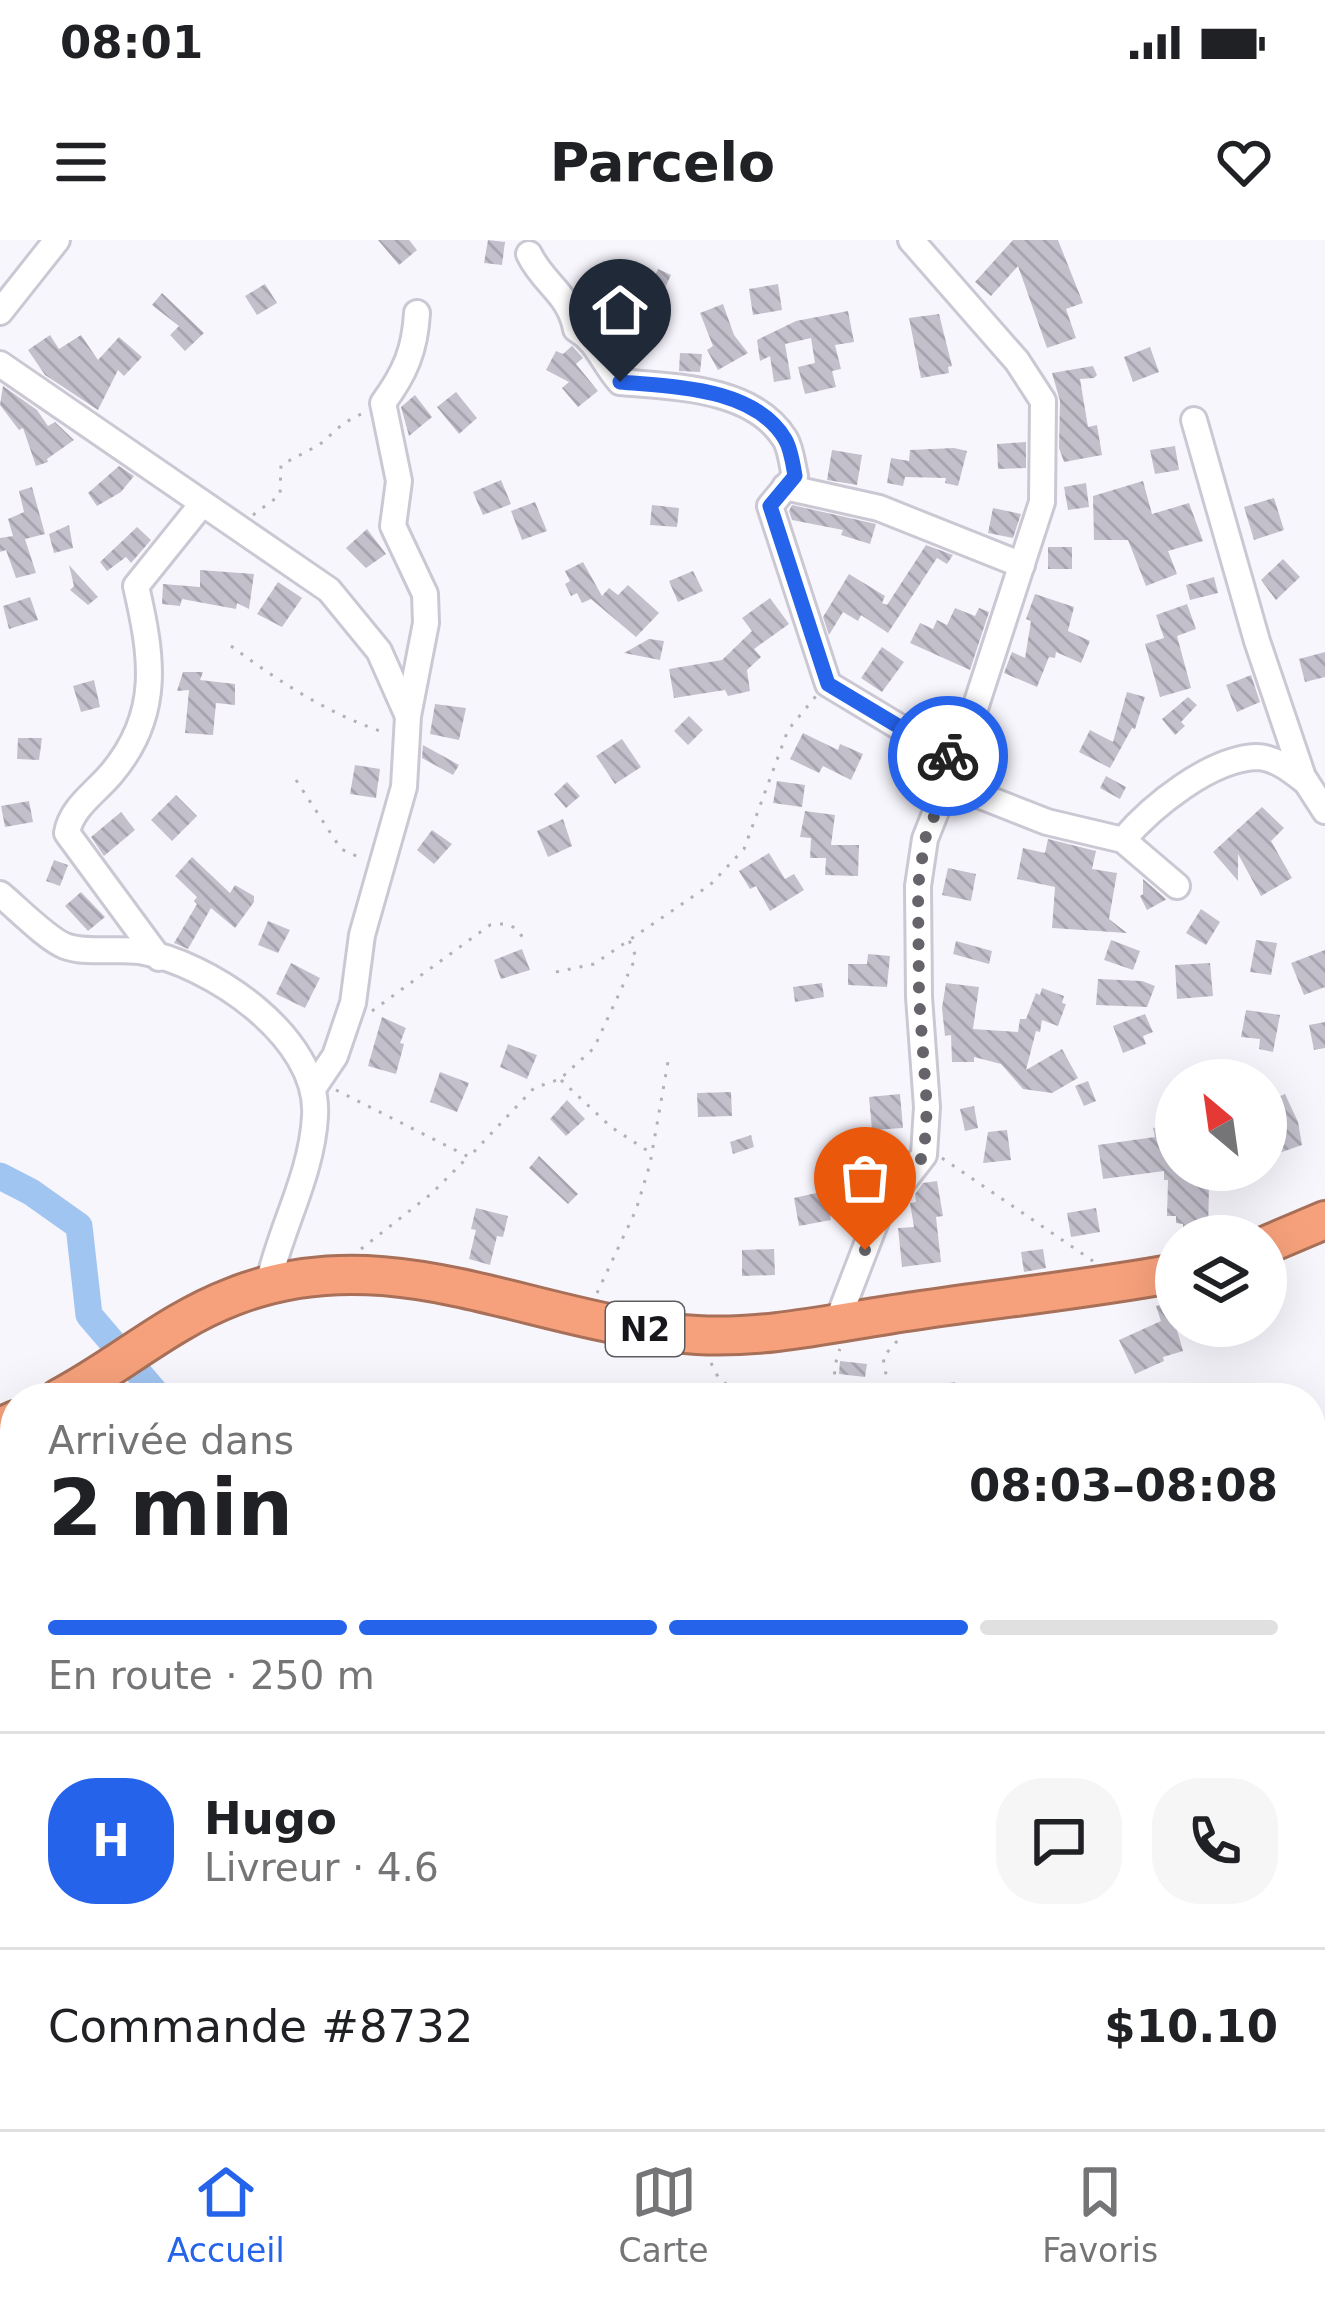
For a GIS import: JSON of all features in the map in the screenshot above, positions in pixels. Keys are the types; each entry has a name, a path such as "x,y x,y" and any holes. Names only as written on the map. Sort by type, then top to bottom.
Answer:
{"highway":[{"path":"1287,1236 1325,1220"},
{"name":"N2","path":"88,1383 190,1315 268,1285 332,1274 418,1277 586,1317 696,1335 795,1332 1155,1276"}],"street":[{"path":"0,312 56,240"},
{"path":"837,1322 879,1213 924,1155 927,1107 918,886 925,839 1042,502 1043,401 1017,361 911,240"},
{"path":"529,254 535,267 572,305 576,329 594,340 603,362 620,382 719,395 766,417 787,441 795,476 770,506 828,684 952,772 1047,822 1124,839 1177,886"},
{"path":"316,1084 335,1055 353,1003 362,935 404,787 407,728 426,623 425,594 393,526 398,481 383,403 406,371 416,339 417,313"},
{"path":"0,364 329,590 379,651 407,728"},
{"path":"1194,420 1257,641 1306,782 1325,811"},
{"path":"785,487 879,508 1022,566"},
{"path":"159,958 67,833 69,818 115,770 149,698 150,648 136,586 202,504"},
{"path":"1124,839 1150,808 1235,762 1259,757 1283,765 1306,782"},
{"path":"0,894 65,946 143,952 194,970 265,1014 301,1057 316,1084 315,1119 301,1184 276,1247 268,1285"}],"path":[{"path":"241,532 254,514 280,495 281,465 383,403"},
{"path":"231,646 320,703 368,727 407,728"},
{"path":"556,971 594,964 710,886 744,849 788,730 828,684"},
{"path":"296,780 341,849 382,867"},
{"path":"364,1018 490,925 506,922 525,941"},
{"path":"332,1274 431,1194 534,1088 560,1078 594,1048 636,957 629,940"},
{"path":"586,1317 636,1210 652,1154 669,1056"},
{"path":"560,1078 610,1127 652,1154"},
{"path":"316,1084 469,1156"},
{"path":"925,1147 1092,1261"},
{"path":"887,1383 883,1357 919,1310"},
{"path":"835,1383 835,1358 841,1351 837,1322"},
{"path":"696,1335 725,1383"}],"building":[{"path":"378,240 409,240 417,250 399,265"},
{"path":"488,240 505,242 502,265 484,263"},
{"path":"1013,240 1058,240 1083,303 1066,309 1076,338 1047,348 1018,266 991,296 975,282"},
{"path":"658,269 671,275 656,307 643,301"},
{"path":"265,284 277,303 257,315 245,296"},
{"path":"778,284 782,310 753,315 749,289"},
{"path":"162,293 204,333 185,351 170,335 179,326 152,305"},
{"path":"723,304 734,335 748,353 718,370 707,350 713,346 700,313"},
{"path":"848,311 854,342 835,345 841,369 832,371 836,387 805,394 798,367 815,363 811,338 785,344 791,379 774,382 770,356 760,361 757,340 796,321"},
{"path":"939,314 952,366 949,373 921,378 909,318"},
{"path":"50,335 59,349 81,335 98,360 119,337 142,357 124,376 118,370 98,410 45,375 28,350"},
{"path":"572,346 583,358 576,364 598,391 578,407 562,388 569,382 546,370 556,351 563,354"},
{"path":"1150,347 1159,372 1133,382 1124,357"},
{"path":"680,353 702,354 700,372 679,371"},
{"path":"1093,366 1094,378 1080,379 1088,427 1097,425 1102,455 1064,462 1059,448 1060,401 1052,373"},
{"path":"3,386 37,410 48,426 55,422 74,440 36,466 23,428 19,430 0,405"},
{"path":"456,392 477,418 459,434 437,407"},
{"path":"415,395 432,417 409,436 401,407"},
{"path":"1026,442 1026,468 998,469 997,444"},
{"path":"1175,446 1179,470 1155,474 1150,450"},
{"path":"832,450 862,455 857,485 827,480"},
{"path":"910,450 967,451 958,486 945,483 946,478 905,477 903,486 887,483 891,458 909,461"},
{"path":"119,466 134,476 121,492 97,506 88,493"},
{"path":"501,480 511,504 483,515 473,492"},
{"path":"1143,481 1152,514 1189,503 1203,541 1168,551 1177,574 1146,586 1128,540 1094,540 1093,496"},
{"path":"1086,483 1089,507 1068,510 1064,487"},
{"path":"32,487 45,534 25,539 36,573 16,578 6,550 0,552 0,538 13,536 8,519 24,512 19,491"},
{"path":"1274,498 1284,530 1254,540 1244,507"},
{"path":"535,502 547,531 522,540 511,511"},
{"path":"652,505 679,508 677,527 650,525"},
{"path":"792,505 876,524 870,544 841,535 843,530 792,520"},
{"path":"993,508 1021,514 1013,538 988,533"},
{"path":"69,525 73,548 54,553 49,534"},
{"path":"137,527 151,540 131,563 126,557 107,571 100,562"},
{"path":"367,529 386,554 366,568 346,548"},
{"path":"926,545 953,555 947,564 937,558 888,633 861,615 858,621 843,612 829,635 823,617 849,574 885,596 882,603 887,605"},
{"path":"1048,547 1072,547 1072,569 1048,569"},
{"path":"1283,559 1300,577 1276,600 1261,580"},
{"path":"583,562 602,596 609,588 618,595 628,585 659,613 636,637 591,599 582,603 577,593 571,596 565,571"},
{"path":"69,565 98,597 88,605 70,590 74,586"},
{"path":"200,570 254,574 249,609 237,603 236,609 182,599 180,606 162,604 163,584 200,587"},
{"path":"693,571 703,591 678,602 669,581"},
{"path":"1214,577 1218,593 1190,600 1186,585"},
{"path":"278,582 302,598 282,627 257,614"},
{"path":"1035,594 1074,607 1068,631 1090,641 1081,663 1056,652 1055,658 1049,657 1037,687 1004,673 1012,652 1025,658 1031,621 1026,619"},
{"path":"30,597 38,620 9,629 3,606"},
{"path":"770,598 789,624 754,649 761,657 747,670 750,691 674,698 669,669 722,660 752,631 742,618"},
{"path":"1187,604 1196,629 1177,636 1191,688 1160,697 1145,644 1164,638 1156,615"},
{"path":"955,608 975,616 979,608 989,612 970,670 910,643 920,623 933,629 937,620 947,625"},
{"path":"649,639 664,641 660,660 624,653"},
{"path":"882,647 904,662 882,692 861,678"},
{"path":"1325,652 1325,677 1305,682 1299,659"},
{"path":"183,672 203,672 200,680 235,684 235,705 216,703 213,735 185,733 189,690 177,691"},
{"path":"1251,675 1260,702 1237,712 1226,685"},
{"path":"94,680 100,707 81,712 73,686"},
{"path":"1127,692 1145,697 1135,729 1110,768 1079,752 1090,730 1113,742"},
{"path":"1188,697 1197,705 1175,735 1162,719"},
{"path":"435,704 466,708 459,740 430,734"},
{"path":"689,716 703,730 688,745 674,731"},
{"path":"803,733 838,750 840,744 863,754 851,780 823,766 819,773 790,759"},
{"path":"18,738 42,738 39,760 17,759"},
{"path":"622,739 641,767 615,784 596,756"},
{"path":"423,745 459,765 453,775 422,758"},
{"path":"355,765 380,769 376,798 350,794"},
{"path":"1106,776 1126,787 1120,799 1100,788"},
{"path":"777,781 805,785 802,807 773,803"},
{"path":"567,782 580,796 566,808 554,794"},
{"path":"176,795 197,816 172,841 151,820"},
{"path":"29,801 33,822 5,827 1,806"},
{"path":"1262,807 1284,828 1271,841 1292,878 1261,896 1238,854 1238,881 1213,852"},
{"path":"805,811 835,815 831,845 859,845 858,876 825,875 826,858 810,858 811,838 800,837"},
{"path":"121,812 135,830 104,856 91,837"},
{"path":"563,819 572,846 548,857 537,831"},
{"path":"432,830 452,844 434,864 417,850"},
{"path":"1048,839 1096,851 1092,869 1117,873 1109,919 1127,933 1052,928 1055,887 1017,879 1023,848 1045,853"},
{"path":"769,853 785,879 794,874 804,890 770,911 756,886 750,889 739,871"},
{"path":"192,857 230,893 235,885 254,896 254,902 235,928 211,908 188,949 174,943 197,897 175,876"},
{"path":"54,860 68,865 60,886 46,881"},
{"path":"948,868 976,874 971,901 942,895"},
{"path":"1143,879 1167,899 1147,910 1140,896"},
{"path":"81,892 105,917 88,931 65,906"},
{"path":"1201,909 1220,922 1206,945 1186,933"},
{"path":"268,921 290,930 278,953 258,945"},
{"path":"1111,940 1140,951 1133,970 1104,960"},
{"path":"1256,940 1277,943 1271,975 1250,972"},
{"path":"956,941 992,951 989,964 953,954"},
{"path":"522,949 530,970 501,979 494,960"},
{"path":"1325,950 1325,987 1304,995 1291,963"},
{"path":"868,954 890,956 887,987 848,985 848,964 867,964"},
{"path":"291,963 320,978 305,1008 276,994"},
{"path":"1210,963 1213,996 1177,999 1175,965"},
{"path":"1098,979 1155,986 1147,1007 1096,1005"},
{"path":"822,983 824,997 795,1002 793,987"},
{"path":"946,983 979,987 973,1029 1018,1032 1020,1019 1026,1019 1042,988 1064,996 1058,1026 1042,1020 1040,1032 1036,1031 1026,1070 1062,1049 1078,1078 1052,1093 1023,1089 1001,1064 974,1057 974,1062 952,1062 951,1035 945,1036 942,1008"},
{"path":"1246,1010 1280,1015 1273,1052 1259,1049 1260,1039 1241,1037"},
{"path":"1145,1014 1153,1032 1143,1036 1146,1044 1123,1053 1113,1026"},
{"path":"382,1017 406,1028 396,1074 368,1066"},
{"path":"1325,1022 1325,1048 1314,1050 1309,1025"},
{"path":"508,1044 537,1055 527,1079 500,1067"},
{"path":"440,1072 469,1083 457,1112 430,1102"},
{"path":"1088,1081 1096,1101 1084,1106 1075,1086"},
{"path":"731,1092 732,1116 698,1117 697,1093"},
{"path":"900,1094 903,1128 872,1130 869,1097"},
{"path":"1287,1098 1298,1122 1302,1145 1287,1150"},
{"path":"567,1100 585,1119 566,1136 550,1119"},
{"path":"974,1106 978,1128 965,1131 960,1109"},
{"path":"1007,1130 1011,1160 983,1163 988,1132"},
{"path":"751,1135 754,1147 733,1154 730,1142"},
{"path":"1155,1137 1155,1172 1103,1179 1098,1145"},
{"path":"867,1146 869,1177 839,1179 837,1148"},
{"path":"539,1156 578,1194 568,1204 529,1168"},
{"path":"937,1181 943,1216 936,1217 941,1262 902,1267 898,1228 914,1227 910,1203 916,1202 915,1194 923,1183"},
{"path":"825,1191 831,1220 799,1226 794,1198"},
{"path":"1168,1191 1209,1191 1208,1215 1167,1215"},
{"path":"476,1208 508,1216 490,1265 469,1259"},
{"path":"1096,1208 1100,1232 1071,1237 1067,1213"},
{"path":"774,1249 775,1275 742,1276 742,1250"},
{"path":"1043,1249 1046,1268 1024,1272 1021,1252"},
{"path":"1155,1324 1155,1347 1182,1347 1183,1351 1135,1374 1119,1340"},
{"path":"840,1361 867,1364 865,1377 839,1374"}],"waterway":[{"path":"0,1176 79,1226 89,1315 147,1383"}],"way so far":[{"path":"865,1250 879,1213 924,1155 927,1107 918,886 925,839 956,761 948,756"}],"route":[{"path":"620,382 719,395 766,417 787,441 795,476 770,506 828,684 948,756"}]}
